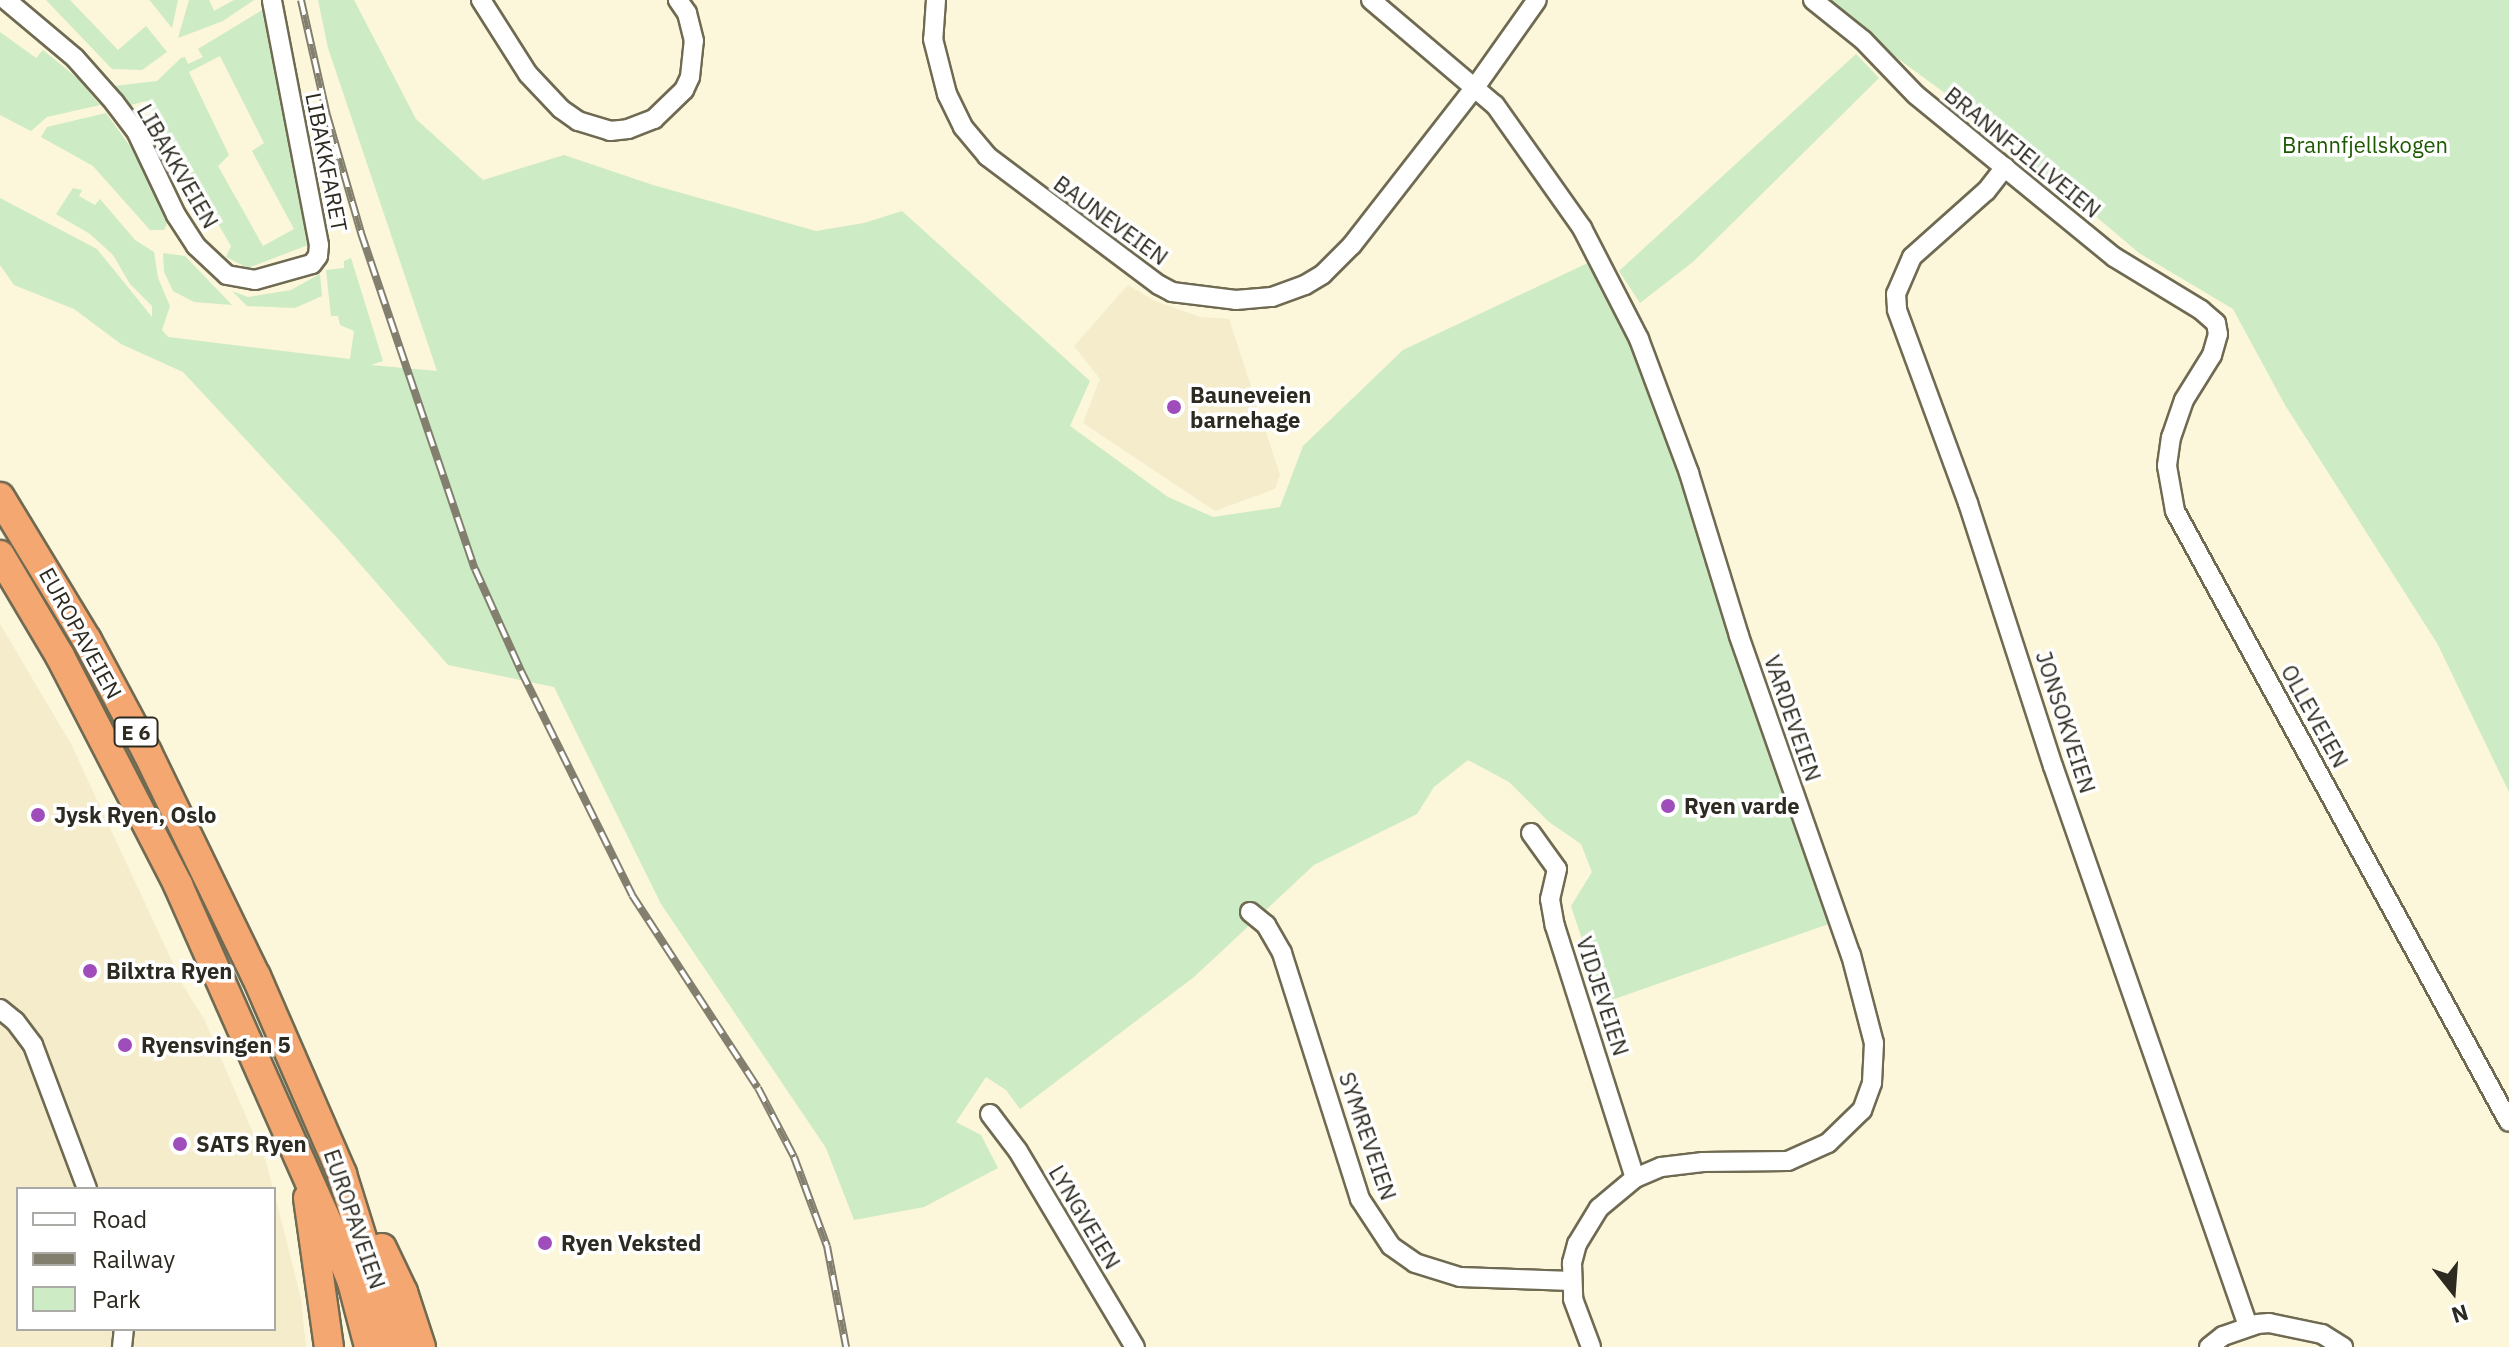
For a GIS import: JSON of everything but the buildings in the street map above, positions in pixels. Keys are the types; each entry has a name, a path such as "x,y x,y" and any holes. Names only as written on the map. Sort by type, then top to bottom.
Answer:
{"highway":[{"name":"EUROPAVEIEN","path":"0,497 87,640 147,752 256,976 342,1174 396,1347"},
{"name":"EUROPAVEIEN","path":"0,555 60,656 120,767 178,885 304,1165 352,1282 369,1347"},
{"name":"E 6","path":"304,1165 329,1347"},
{"name":"E 6","path":"342,1174 389,1261 421,1347"}],"street":[{"name":"LIBAKKVEIEN","path":"6,0 75,58 114,102 137,133 176,215 196,246 227,275 246,279"},
{"name":"LIBAKKFARET","path":"246,279 271,278 302,269 318,256 319,245 272,0"},
{"path":"481,0 528,74 561,109 578,121 610,131 628,129 654,119 684,90 690,77 694,41 687,13 678,0"},
{"name":"BAUNEVEIEN","path":"936,0 933,39 943,83 963,127 987,156 1159,285 1172,292 1236,300 1272,297 1305,285 1323,274 1352,245 1476,86 1537,0"},
{"name":"VARDEVEIEN","path":"1371,0 1476,86 1533,155 1582,228 1639,339 1689,473 1739,636 1851,955 1874,1043 1872,1083 1862,1110 1828,1143 1788,1161 1661,1167 1635,1178 1599,1208 1586,1227 1572,1263 1577,1316 1591,1347"},
{"name":"BRANNFJELLVEIEN","path":"1813,0 1863,40 1916,95 2114,257 2201,310 2216,323"},
{"name":"JONSOKVEIEN","path":"2005,167 1986,191 1912,257 1896,294 1897,310 1968,503 2053,766 2248,1326"},
{"name":"OLLEVEIEN","path":"2216,323 2212,355 2184,400 2173,427 2167,466 2175,511 2509,1122"},
{"name":"VIDJEVEIEN","path":"1531,833 1557,869 1550,899 1555,926 1635,1178"},
{"name":"SYMREVEIEN","path":"1250,912 1266,925 1282,953 1360,1199 1391,1246 1415,1263 1460,1277 1572,1281"},
{"path":"0,1009 15,1021 33,1045 86,1187"},
{"name":"LYNGVEIEN","path":"990,1114 1018,1151 1135,1347"},
{"path":"2209,1347 2223,1336 2248,1326 2269,1323 2305,1329 2343,1347"}],"shaded area":[{"name":"Bauneveien barnehage","path":"1128,285 1155,301 1200,317 1229,319 1280,475 1275,489 1215,511 1083,423 1100,379 1074,346"},
{"path":"0,624 71,744 184,987 204,1019 267,1165 272,1187 16,1187 16,1331 276,1331 276,1200 301,1299 306,1347 0,1347"}],"green space":[{"path":"46,0 70,0 118,50 146,26 167,52 142,70 112,69"},
{"path":"149,0 178,0 172,28 151,2"},
{"path":"189,0 209,0 214,11 234,0 254,0 223,21 178,38"},
{"path":"318,0 354,0 416,119 483,180 564,155 653,185 816,231 864,223 902,211 1090,381 1070,426 1168,497 1213,517 1280,507 1303,446 1403,350 1607,254 1656,351 1840,920 1603,1003 1571,906 1592,872 1581,844 1549,822 1509,782 1468,760 1434,787 1417,814 1314,865 1194,977 1020,1109 1006,1090 986,1077 956,1122 981,1135 998,1168 924,1207 854,1220 826,1148 661,904 554,687 448,665 340,541 183,372 121,344 74,309 14,285 0,265 0,198 97,249 152,317 152,306 130,284 113,255 90,234 56,214 73,188 82,190 79,196 95,205 100,199 135,240 154,252 158,278 170,306 162,330 168,337 350,359 354,331 340,325 338,316 331,316 326,270 344,268 344,261 351,258 383,361 371,365 437,371 328,48"},
{"name":"Brannfjellskogen","path":"1818,0 2509,0 2509,792 2437,643 2285,405 2233,309 2139,253 2059,185 2028,163 2013,143"},
{"path":"264,9 308,245 248,268 226,257 231,246 146,101 131,105 114,86 157,81 181,58 185,57 188,64 203,57 198,49","holes":["220,56 264,143 252,151 294,229 263,246 218,166 229,155 189,72"]},
{"path":"0,32 36,58 43,50 77,78 100,105 47,117 31,131 0,115"},
{"path":"1856,54 1879,78 1694,261 1640,303 1619,271"},
{"path":"106,113 132,149 154,190 167,224 164,230 150,230 93,166 41,137 47,127"},
{"path":"163,253 185,256 232,305 194,302 173,291 164,272"},
{"path":"320,274 322,296 295,308 247,306 232,291 248,297 291,290"}],"railway":[{"path":"301,0 327,115 361,233 475,569 521,671 632,895 758,1088 794,1157 827,1246 846,1347"}],"place":[{"name":"Bauneveien barnehage","path":"1174,407"},
{"name":"Ryen varde","path":"1668,806"},
{"name":"Jysk Ryen, Oslo","path":"38,815"},
{"name":"Bilxtra Ryen","path":"90,971"},
{"name":"Ryensvingen 5","path":"125,1045"},
{"name":"SATS Ryen","path":"180,1144"},
{"name":"Ryen Veksted","path":"545,1243"}]}
